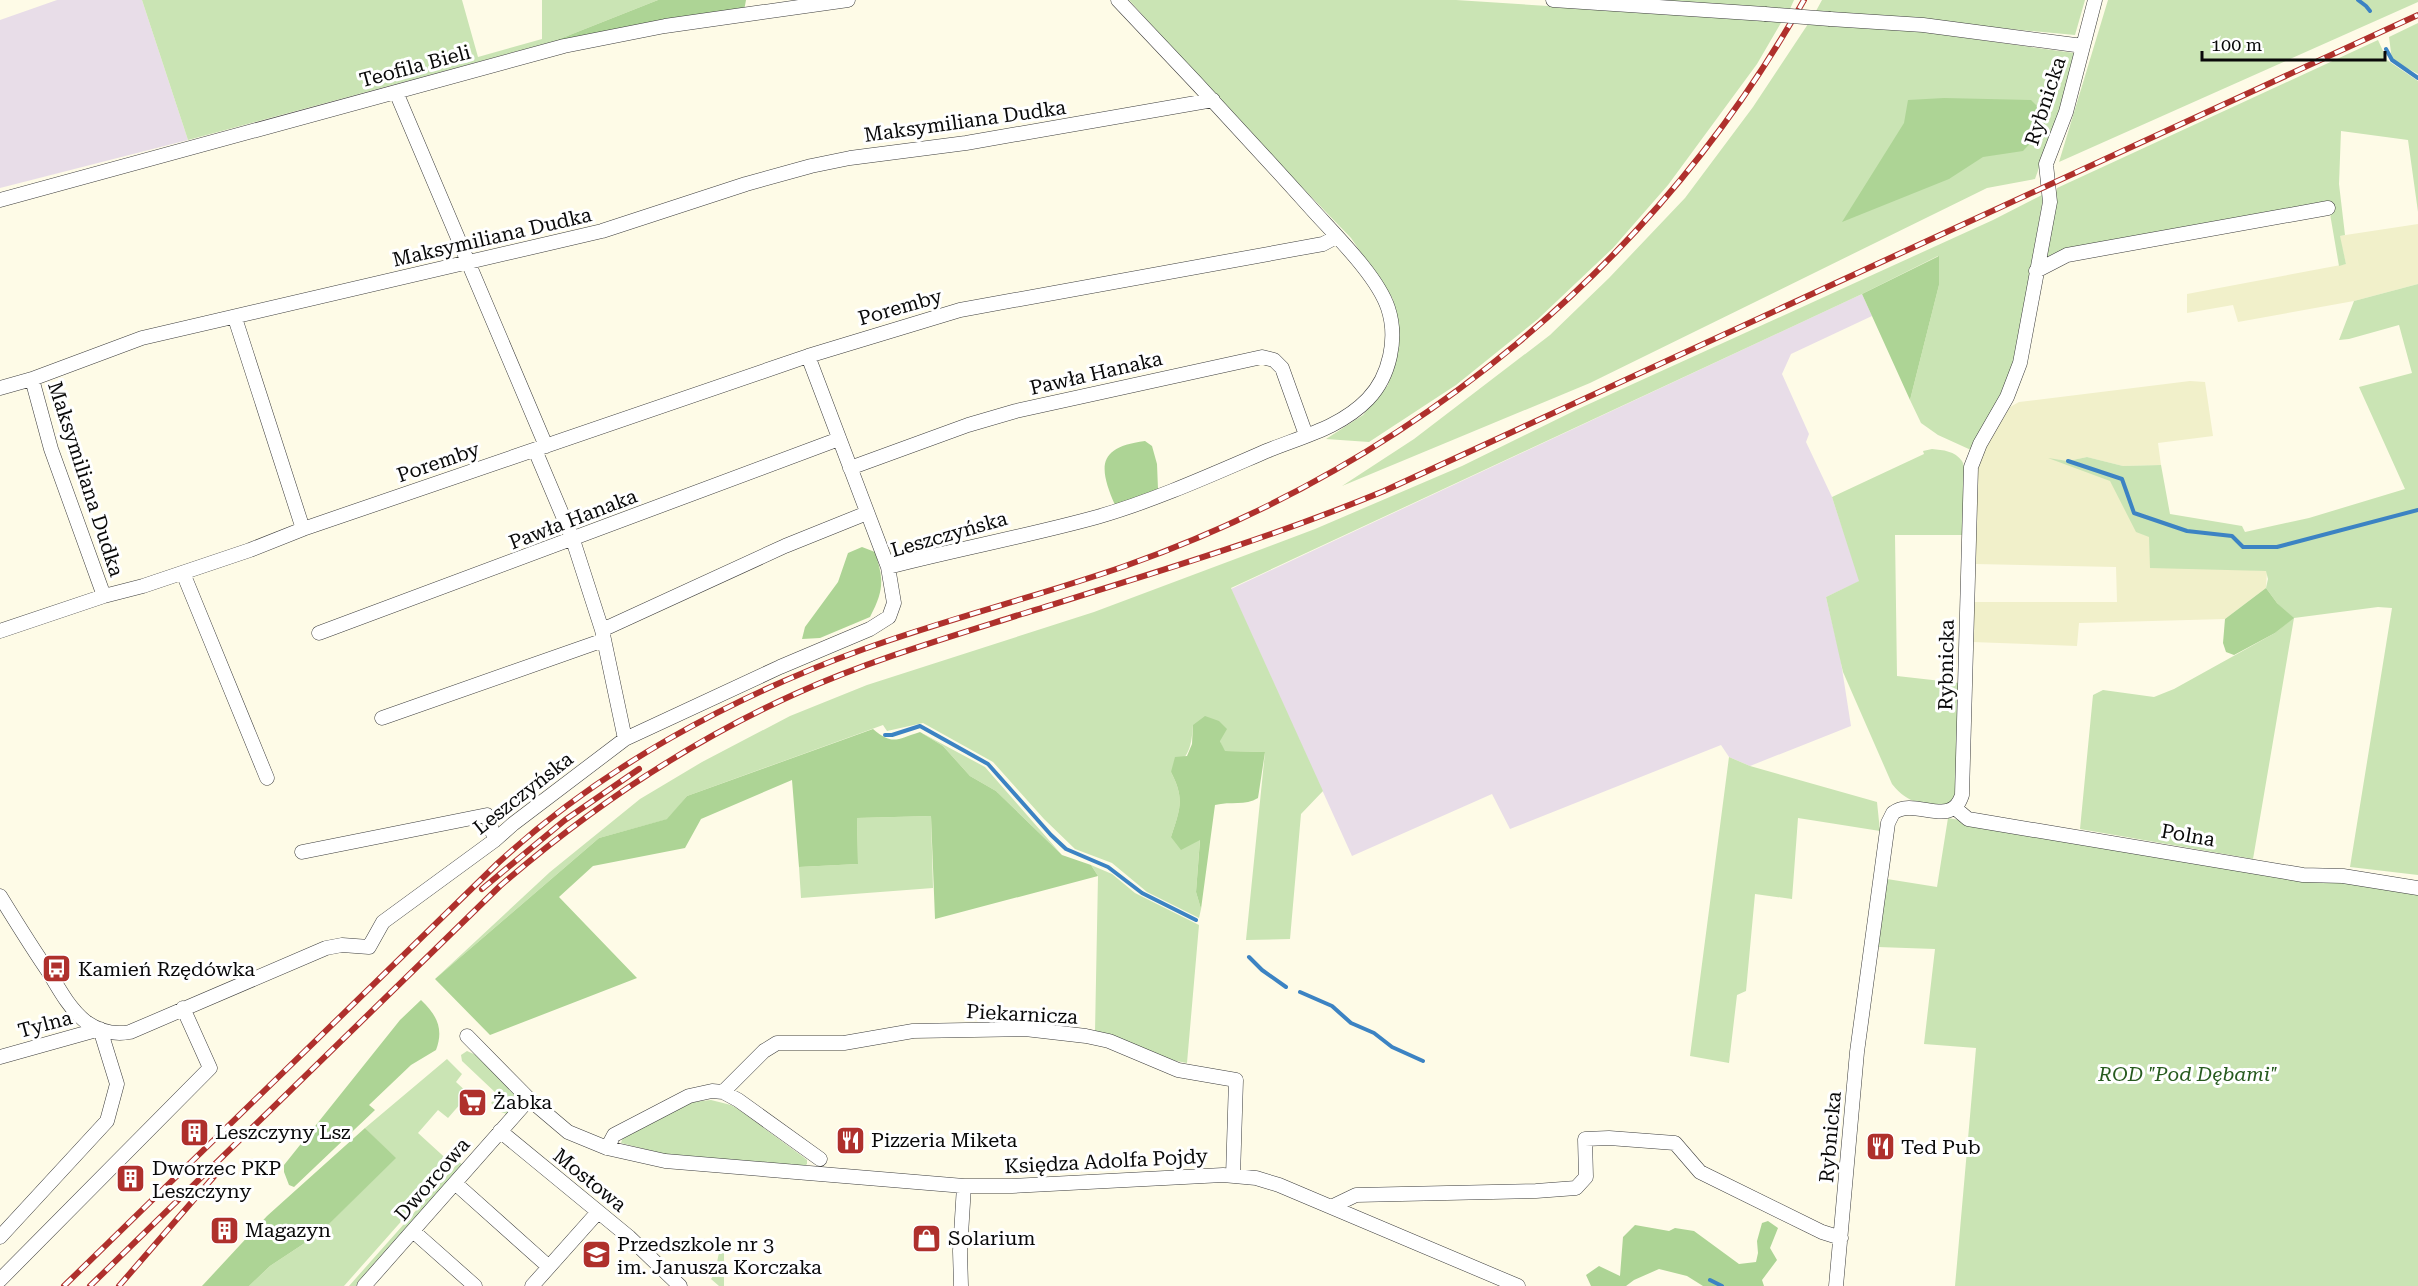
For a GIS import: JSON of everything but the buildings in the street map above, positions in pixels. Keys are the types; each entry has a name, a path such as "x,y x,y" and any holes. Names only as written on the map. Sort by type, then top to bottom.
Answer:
{"street":[{"name":"Teofila Bieli","path":"0,200 564,46 654,28 848,0"},
{"path":"1118,0 1214,100 1336,237"},
{"path":"1553,0 1923,25 2083,46"},
{"name":"Rybnicka","path":"1836,1286 1857,1052 1889,819 1896,810 1905,807 1944,813 1955,808 1961,800 1971,467 1980,444 2007,397 2018,370 2050,202 2046,164 2066,112 2095,0"},
{"path":"1190,105 1197,82"},
{"path":"396,92 467,261 541,448 603,635 626,739"},
{"name":"Maksymiliana Dudka","path":"104,596 51,449 32,379 142,338 602,231 746,184 811,166 850,158 966,143 1214,100"},
{"path":"2036,271 2067,255 2328,208"},
{"name":"Poremby","path":"0,631 104,596 183,573 303,529 808,356 960,310 1323,244 1336,237"},
{"name":"Leszczyńska","path":"183,1008 326,948 342,945 369,946 383,922 495,840 626,739 780,667 870,629 889,617 894,603 888,567 1110,513 1166,494 1336,423 1363,404 1381,381 1389,357 1391,327 1386,304 1371,279 1336,237"},
{"path":"235,318 303,529"},
{"path":"808,356 888,567"},
{"name":"Pawła Hanaka","path":"850,468 969,425 1016,411 1262,357 1274,360 1282,368 1306,435"},
{"path":"0,388 32,379"},
{"name":"Pawła Hanaka","path":"319,633 839,439"},
{"path":"382,718 603,635 785,546 867,513"},
{"path":"183,573 267,778"},
{"name":"Polna","path":"1955,808 1968,819 2081,836 2303,875 2343,876 2418,888"},
{"path":"302,852 487,815 495,840"},
{"path":"0,896 68,1003 85,1020 100,1029 116,1033 130,1032 183,1008 210,1068 0,1280"},
{"path":"0,1237 107,1121 117,1084 100,1029"},
{"name":"Tylna","path":"0,1057 100,1029"},
{"name":"Piekarnicza","path":"723,1092 764,1051 777,1043 844,1043 913,1030 1025,1029 1086,1036 1108,1041 1178,1071 1236,1080 1233,1176"},
{"name":"Księdza Adolfa Pojdy","path":"467,1036 529,1099 568,1132 607,1148 641,1157 688,1165 964,1186 1233,1176 1256,1178 1279,1185 1518,1286"},
{"path":"607,1148 614,1135 689,1096 702,1091 723,1092 738,1100 820,1159"},
{"name":"Dworcowa","path":"367,1285 529,1099"},
{"name":"Mostowa","path":"500,1131 656,1261 680,1286"},
{"path":"1331,1207 1356,1195 1576,1188 1586,1177 1585,1139 1610,1138 1675,1143 1700,1172 1822,1232 1841,1238"},
{"path":"455,1183 549,1267"},
{"path":"961,1286 960,1251 964,1186"},
{"path":"532,1286 598,1212"},
{"path":"413,1231 475,1286"}],"shaded area":[{"path":"57,0 142,0 188,140 0,188 0,20"},
{"path":"1862,294 1872,316 1791,354 1782,374 1809,434 1806,442 1832,497 1860,581 1826,597 1840,656 1851,726 1750,766 1729,757 1721,745 1510,829 1492,794 1352,856 1231,589"}],"green space":[{"path":"142,0 462,0 478,57 542,39 542,0 658,0 552,42 188,140"},
{"path":"658,0 746,0 744,11 552,42"},
{"path":"1129,0 1456,0 1782,21 1757,64 1668,185 1613,248 1538,319 1456,385 1369,442 1326,439 1363,415 1388,385 1397,344 1393,299 1351,238 1247,130"},
{"path":"1645,0 1794,0 1790,9"},
{"path":"1822,0 2085,0 2075,35 1816,11"},
{"path":"2108,0 2418,0 2418,2 2059,162"},
{"path":"2418,23 2418,74 2392,60 2389,37"},
{"path":"1808,24 1909,30 2074,53 2060,109 2035,179 1987,188 1590,383 1342,486 1414,439 1550,335 1609,278 1685,198 1753,107"},
{"path":"2378,40 2387,60 2418,81 2418,212 2408,140 2341,131 2339,184 2345,235 2340,236 2346,264 2339,266 2329,208 2044,263 2057,188"},
{"path":"1944,98 2031,100 2048,117 2039,134 2023,151 1983,157 1949,179 1842,222 1904,123 1908,100"},
{"path":"2044,194 2012,371 2001,399 1971,450 1938,435 1921,423 1910,400 1939,285 1938,256 1862,294 1231,588 1323,791 1301,814 1290,939 1246,940 1265,752 1224,751 1220,741 1193,725 1188,751 1171,772 1180,797 1180,804 1171,837 1200,839 1196,892 1201,909 1199,918 1147,892 1112,863 1075,849 1044,819 993,762 923,723 887,731 883,725 687,796 668,819 599,838 435,979 550,872 640,799 702,762 790,716 867,685 1094,612 1315,529 1462,466 1578,409 1993,220"},
{"path":"2418,224 2418,284 2354,301 2238,322 2233,305 2187,313 2187,294 2346,264 2339,236"},
{"path":"1939,256 1939,285 1910,400 1862,294"},
{"path":"2418,284 2418,875 2350,867 2392,608 2378,607 2294,618 2253,859 2080,829 2093,695 2103,690 2154,697 2174,689 2275,633 2293,618 2277,603 2266,588 2268,579 2266,571 2150,568 2149,537 2136,532 2110,481 2048,458 2068,461 2087,457 2123,466 2161,465 2170,514 2242,526 2245,532 2309,518 2405,489 2359,387 2412,373 2399,325 2339,340 2354,301"},
{"path":"2190,381 2205,382 2213,436 2158,443 2161,465 2123,466 2087,457 2068,461 2053,459 2110,480 2119,495 2233,569 2267,571 2266,588 2225,619 2079,623 2077,646 1972,642 1974,602 2117,602 2116,567 1975,564 1976,472 1982,453 2010,407 2019,402"},
{"path":"1145,441 1152,446 1157,464 1158,489 1115,505 1106,479 1106,461 1110,454 1118,448"},
{"path":"1932,449 1952,453 1962,461 1964,466 1964,535 1895,535 1897,676 1959,683 1959,789 1948,807 1911,800 1892,784 1843,672 1826,597 1859,581 1832,497 1924,454 1923,451"},
{"path":"862,547 875,552 881,578 880,592 870,617 820,638 802,639 805,627 838,582 848,553"},
{"path":"2266,588 2277,603 2294,618 2275,633 2234,655 2226,652 2223,643 2225,619"},
{"path":"1205,716 1219,721 1227,729 1220,741 1225,751 1265,752 1258,798 1248,802 1215,805 1201,909 1196,892 1200,840 1181,850 1171,837 1177,819 1180,797 1171,772 1175,757 1187,756 1192,744 1193,725"},
{"path":"873,729 886,738 895,740 920,732 943,746 970,776 996,791 1062,855 1091,865 1098,876 935,919 931,816 857,818 858,864 799,867 792,780 701,819 685,848 593,866 559,897 637,978 490,1035 435,979 599,838 667,819 687,796"},
{"path":"920,732 985,767 1062,855 996,791 970,776 943,746"},
{"path":"1729,757 1750,766 1877,802 1880,831 1798,818 1792,899 1755,894 1746,991 1737,995 1729,1063 1690,1056"},
{"path":"931,816 933,888 801,898 799,867 858,864 857,818"},
{"name":"ROD \"Pod Dębami\"","path":"1948,818 2259,872 2324,882 2363,884 2418,894 2418,1286 1955,1286 1976,1048 1924,1044 1935,949 1878,947 1887,879 1937,887"},
{"path":"1091,865 1112,874 1135,893 1199,925 1187,1063 1166,1059 1095,1032 1098,876"},
{"path":"421,1000 438,1023 439,1035 436,1050 411,1065 369,1105 375,1110 294,1187 289,1185 284,1165 400,1020"},
{"path":"467,1051 476,1055 515,1095 515,1104 507,1114 491,1103 498,1095 462,1061 461,1055"},
{"path":"447,1059 462,1074 456,1082 469,1094 448,1118 438,1110 418,1133 452,1164 344,1286 249,1286 270,1266 320,1233 395,1158 365,1128"},
{"path":"711,1100 738,1109 802,1156 807,1160 807,1164 803,1167 672,1156 621,1143 623,1137 692,1102"},
{"path":"365,1128 396,1158 320,1233 270,1266 249,1286 202,1286 267,1216"},
{"path":"459,1162 463,1165 356,1286 349,1286"},
{"path":"1768,1221 1778,1228 1770,1248 1777,1260 1762,1280 1764,1286 1703,1286 1687,1276 1659,1269 1626,1286 1591,1286 1586,1275 1599,1266 1620,1276 1623,1237 1635,1225 1669,1231 1675,1228 1694,1231 1739,1264 1756,1262 1757,1241 1762,1223"},
{"path":"722,1248 724,1250 724,1286 719,1286 711,1279"}],"waterway":[{"path":"2358,0 2370,11"},
{"path":"2386,49 2392,60 2418,78"},
{"path":"2068,461 2122,479 2134,513 2187,531 2232,536 2243,547 2277,547 2418,510"},
{"path":"885,735 920,726 988,764 1066,849 1108,867 1142,893 1196,920"},
{"path":"1249,957 1262,970 1286,987"},
{"path":"1300,992 1332,1006 1351,1023 1374,1033 1392,1047 1423,1061"},
{"path":"1710,1280 1722,1286"}],"railway":[{"path":"64,1286 498,863 538,828 625,766 718,712 815,668 896,638 1125,566 1230,524 1331,472 1426,412 1516,344 1599,269 1675,186 1744,96 1804,0"},
{"path":"90,1286 500,886 604,804 716,734 795,694 879,661 1205,557 1295,526 1384,491 2418,15"},
{"path":"482,889 565,820 639,769"},
{"path":"119,1286 217,1173"}],"place":[{"name":"Kamień Rzędówka","path":"57,969"},
{"name":"Żabka","path":"472,1102"},
{"name":"Leszczyny Lsz","path":"194,1132"},
{"name":"Pizzeria Miketa","path":"850,1140"},
{"name":"Ted Pub","path":"1880,1147"},
{"name":"Dworzec PKP Leszczyny","path":"131,1179"},
{"name":"Magazyn","path":"224,1230"},
{"name":"Solarium","path":"927,1238"},
{"name":"Przedszkole nr 3 im. Janusza Korczaka","path":"596,1255"}]}
